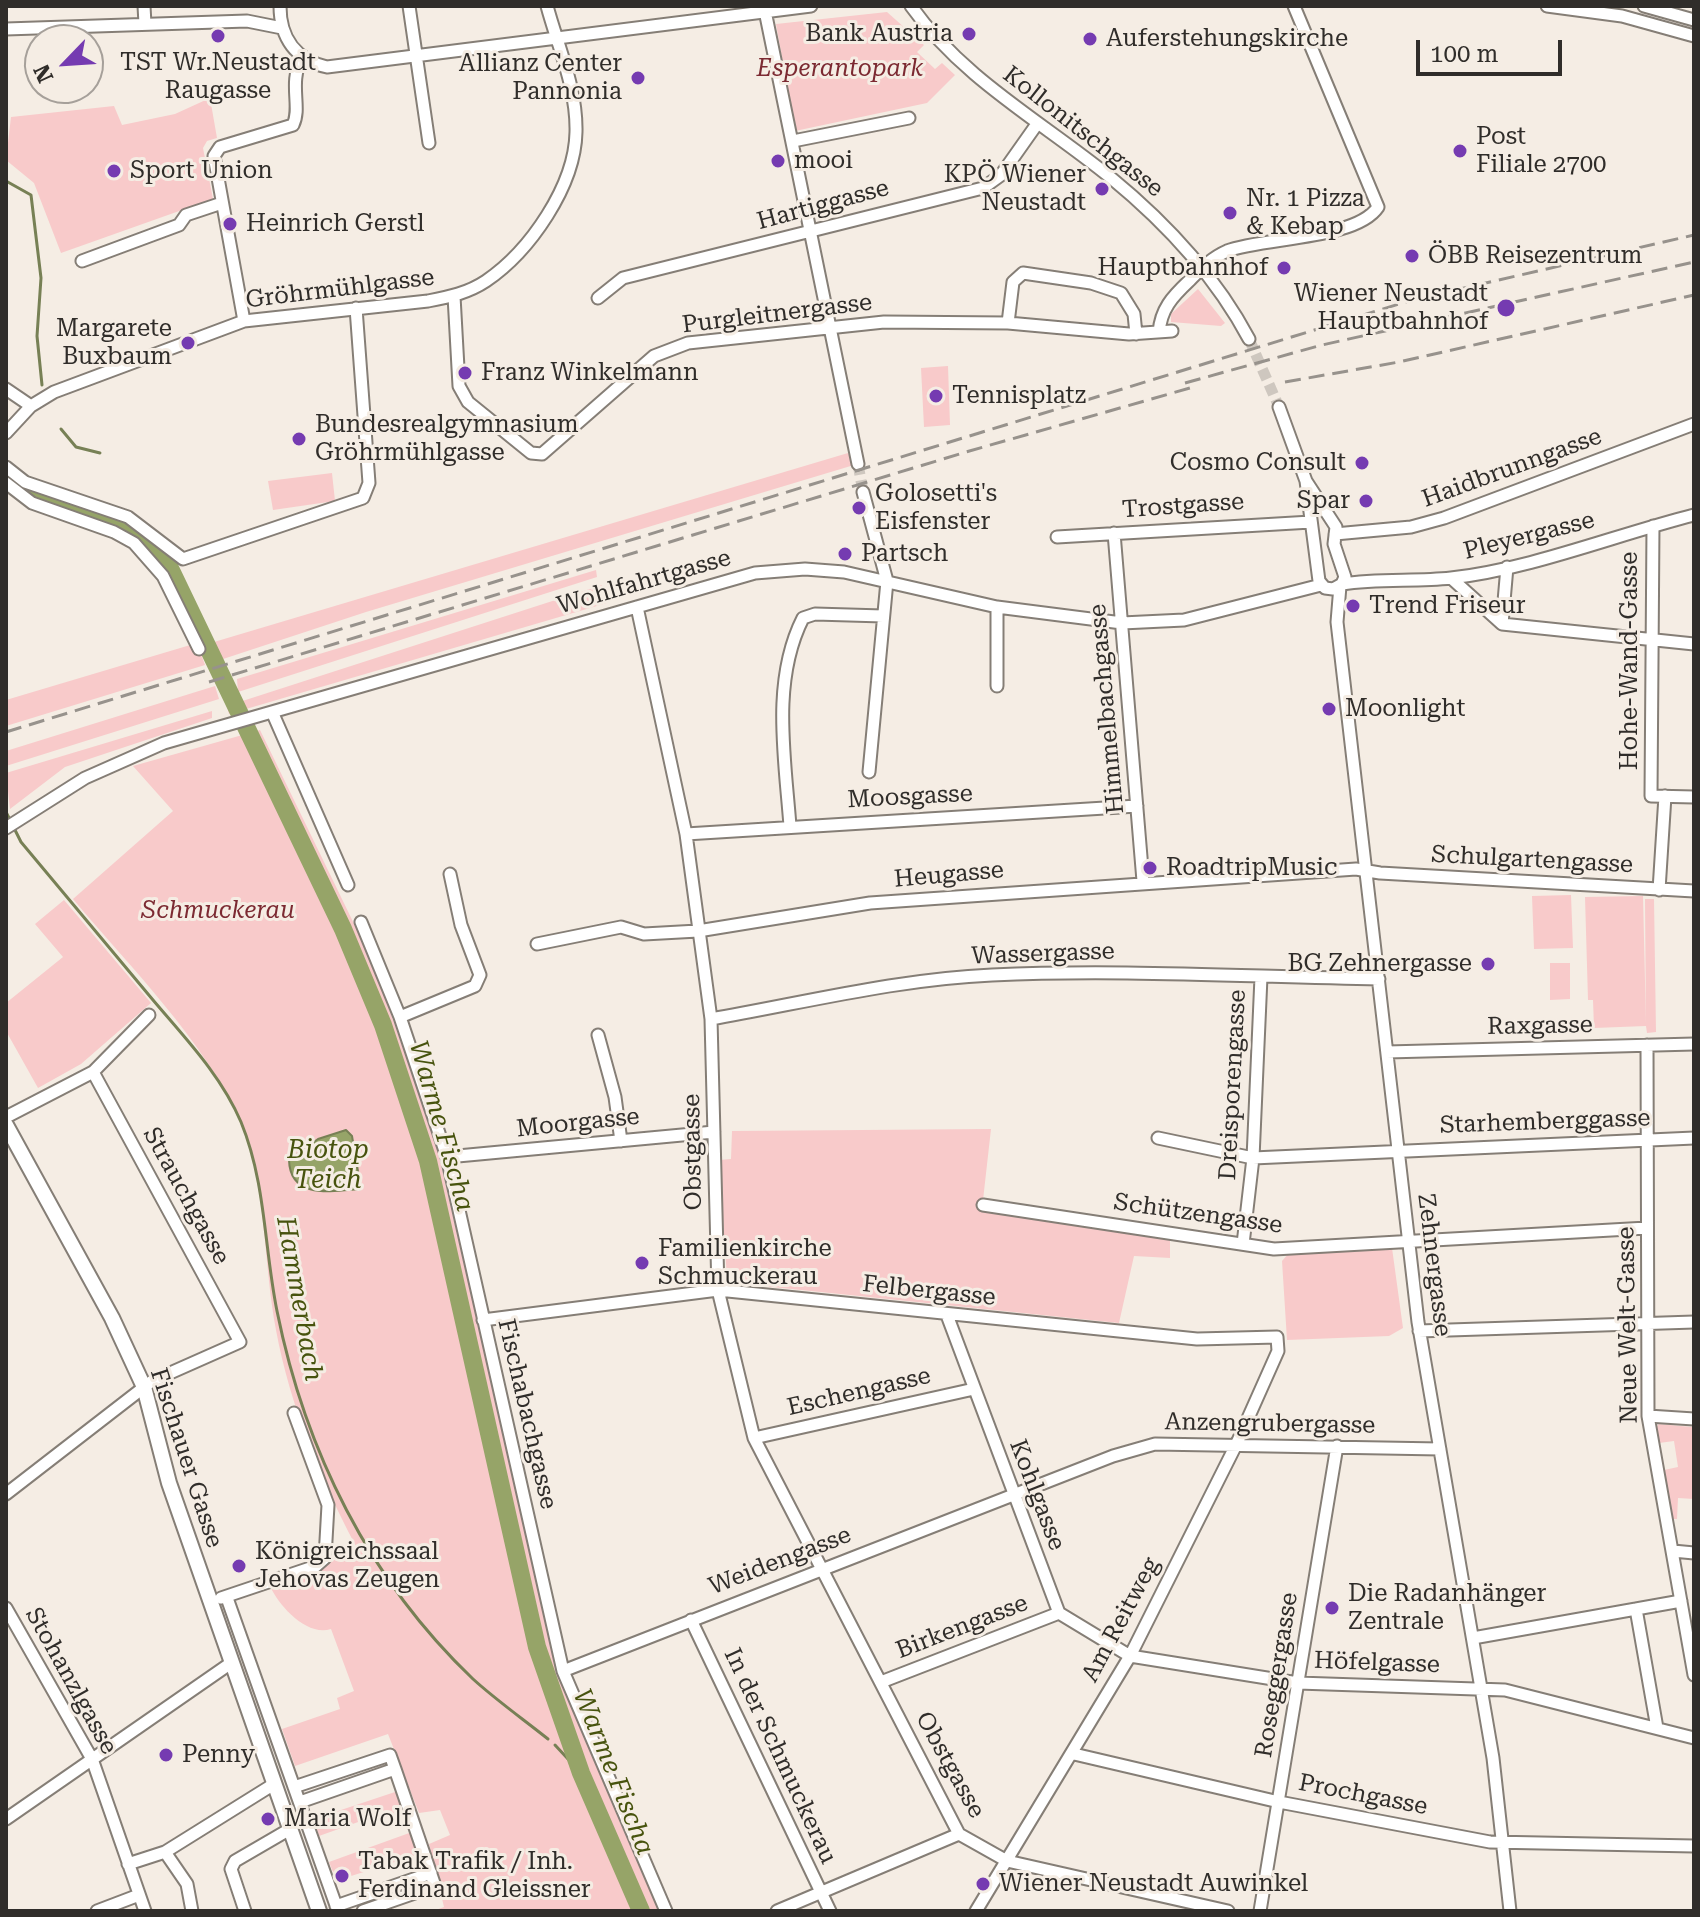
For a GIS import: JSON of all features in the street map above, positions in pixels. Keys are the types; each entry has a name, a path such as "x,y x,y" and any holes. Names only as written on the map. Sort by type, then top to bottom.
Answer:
{"main road":[{"name":"Fischauer Gasse","path":"6,1125 112,1318 144,1387 169,1483 319,1911"}],"street":[{"path":"144,6 145,24"},
{"path":"280,6 282,28 302,57 327,67 415,58 765,8 811,6"},
{"path":"409,6 429,143"},
{"name":"Gröhrmühlgasse","path":"6,433 31,406 54,392 244,321 454,296 486,281 506,264 545,216 561,188 571,161 576,132 557,36 547,6"},
{"name":"Kollonitschgasse","path":"911,6 951,56 1109,176 1154,216 1201,268 1249,339"},
{"path":"1159,332 1162,312 1211,259 1239,247 1303,238 1374,213 1378,207 1377,198 1344,130 1294,6"},
{"path":"1547,6 1655,24 1694,36"},
{"path":"1644,6 1694,20"},
{"path":"765,8 858,464"},
{"path":"6,29 247,21 282,28"},
{"path":"244,321 214,156 220,147 293,125 296,119 293,87 302,57"},
{"path":"793,141 909,118"},
{"name":"Hartiggasse","path":"598,298 623,278 993,184 1037,124"},
{"path":"82,261 179,225 186,215 222,203"},
{"path":"1008,323 1013,282 1023,273 1109,287 1121,293 1134,314 1136,334"},
{"name":"Purgleitnergasse","path":"454,296 459,386 468,402 531,453 542,454 654,356 688,343 884,322 1008,323 1136,334 1172,331"},
{"path":"6,467 25,482 128,517 183,559 363,498 369,483 356,308"},
{"path":"6,389 31,406"},
{"path":"1279,407 1306,481 1312,521"},
{"name":"Haidbrunngasse","path":"1335,534 1363,529 1411,527 1444,518 1694,424"},
{"path":"1306,481 1330,518"},
{"path":"6,483 32,503 114,532 134,543 163,576 199,649"},
{"path":"863,492 887,581 869,772"},
{"name":"Pleyergasse","path":"1323,586 1372,579 1451,578 1507,567 1694,515"},
{"name":"Haidbrunngasse","path":"1330,518 1363,529"},
{"name":"Trostgasse","path":"1057,537 1330,518"},
{"name":"Zehnergasse","path":"1330,518 1342,581 1337,622 1419,1331 1482,1689 1504,1843 1510,1911"},
{"name":"Zehnergasse","path":"1312,521 1323,586 1337,622"},
{"name":"Hohe-Wand-Gasse","path":"1653,526 1651,796 1665,796 1659,890"},
{"name":"Himmelbachgasse","path":"1114,533 1143,881"},
{"path":"1502,624 1507,567"},
{"name":"Wohlfahrtgasse","path":"10,825 85,778 164,743 256,719 727,579 783,570 844,572 997,607 1122,623 1184,620 1323,586"},
{"path":"1451,578 1502,624 1694,644"},
{"name":"Obstgasse","path":"637,607 686,834 711,1019 718,1290 754,1438 959,1834 1007,1861 1228,1911"},
{"path":"997,607 997,686"},
{"path":"790,826 781,714 793,638 803,618 815,614 883,616"},
{"path":"273,714 348,885"},
{"path":"1665,796 1694,797"},
{"name":"Moosgasse","path":"686,834 1137,806"},
{"name":"Heugasse","path":"537,944 621,927 644,934 698,931 870,903 1143,881 1356,869 1368,871"},
{"name":"Schulgartengasse","path":"1368,871 1694,891"},
{"path":"400,1017 475,986 480,975 461,925 450,874"},
{"name":"Fischabachgasse","path":"361,922 400,1017 447,1157 563,1671 666,1911"},
{"name":"Wassergasse","path":"711,1019 881,989 989,975 1153,973 1379,979"},
{"name":"Dreisporengasse","path":"1243,1244 1253,1158 1261,977"},
{"path":"6,1117 93,1072 149,1015"},
{"path":"598,1035 615,1097 621,1141"},
{"name":"Raxgasse","path":"1387,1052 1694,1044"},
{"name":"Neue Welt-Gasse","path":"1647,1045 1648,1416 1692,1648 1694,1675"},
{"name":"Strauchgasse","path":"93,1072 240,1342 144,1387"},
{"name":"Moorgasse","path":"447,1157 714,1132"},
{"path":"1158,1138 1253,1158 1397,1149"},
{"name":"Starhemberggasse","path":"1397,1149 1694,1138"},
{"name":"Schützengasse","path":"983,1205 1274,1249 1647,1228"},
{"name":"Felbergasse","path":"483,1320 718,1290 1197,1339 1277,1337"},
{"name":"Kohlgasse","path":"947,1315 1059,1613"},
{"path":"1419,1331 1694,1322"},
{"name":"Am Reitweg","path":"976,1911 1074,1754 1130,1656 1237,1443 1278,1351 1277,1337"},
{"path":"6,1494 144,1387"},
{"name":"Eschengasse","path":"754,1438 974,1389"},
{"path":"209,1599 227,1598 316,1566 325,1558 329,1541 328,1505 294,1413"},
{"path":"1648,1416 1694,1419"},
{"name":"Anzengrubergasse","path":"1013,1494 1113,1456 1155,1444 1237,1443 1440,1449"},
{"name":"Roseggergasse","path":"1260,1911 1337,1446"},
{"name":"Weidengasse","path":"563,1671 1013,1494"},
{"path":"1673,1551 1694,1553"},
{"path":"227,1598 337,1908 431,1873"},
{"path":"1473,1638 1681,1601"},
{"path":"1636,1609 1657,1728"},
{"path":"1059,1613 1130,1656"},
{"name":"Birkengasse","path":"881,1682 1059,1613"},
{"name":"Stohanzlgasse","path":"8,1614 92,1759 145,1911"},
{"name":"In der Schmuckerau","path":"691,1620 830,1911"},
{"name":"Höfelgasse","path":"1130,1656 1298,1683 1505,1690 1694,1738"},
{"path":"6,1819 231,1663"},
{"name":"Prochgasse","path":"1074,1754 1279,1802 1504,1843 1694,1846"},
{"path":"294,1787 390,1755 435,1886 363,1911"},
{"path":"300,1802 395,1769"},
{"path":"128,1864 165,1852 274,1784"},
{"path":"245,1911 231,1869 235,1861 290,1829"},
{"path":"777,1911 959,1834"},
{"path":"165,1852 187,1884 192,1911"},
{"path":"97,1911 139,1895"}],"green space":[{"name":"Esperantopark","path":"887,12 924,45 917,52 935,69 942,63 955,75 927,103 795,131 776,24"},
{"name":"Sport Union","path":"210,98 217,138 207,141 203,148 213,199 61,253 34,183 6,160 11,117 114,106 122,125 175,114"},
{"path":"1198,289 1225,323 1221,326 1171,322 1171,314"},
{"name":"Tennisplatz","path":"948,366 950,425 924,427 921,368"},
{"path":"848,453 854,465 366,612 217,661 214,642"},
{"path":"332,473 335,501 273,510 268,481"},
{"path":"596,570 597,577 238,692 237,679"},
{"path":"602,585 607,603 229,714 227,706"},
{"path":"197,643 205,665 6,726 6,700"},
{"path":"215,686 219,699 6,766 6,751"},
{"path":"212,711 212,718 65,767 10,809 6,773"},
{"name":"Schmuckerau","path":"260,730 373,963 435,1139 557,1666 661,1911 433,1911 444,1907 429,1844 450,1835 440,1810 419,1813 388,1734 295,1766 282,1729 340,1709 337,1698 354,1691 331,1629 313,1628 295,1618 270,1586 358,1550 319,1470 298,1415 282,1358 272,1304 260,1197 240,1121 225,1091 187,1033 73,899 173,811 133,766"},
{"path":"1571,895 1573,948 1534,949 1532,896"},
{"path":"1643,896 1646,1024 1645,899 1654,899 1656,1032 1647,1033 1646,1026 1594,1028 1593,1000 1588,1000 1585,897"},
{"path":"64,900 151,1003 81,1064 38,1088 6,1031 6,1003 63,957 35,924"},
{"path":"1550,963 1570,963 1570,999 1550,1000"},
{"path":"991,1129 982,1209 1170,1240 1170,1258 1134,1256 1119,1323 734,1283 727,1278 719,1160 731,1159 732,1131"},
{"path":"1392,1248 1403,1328 1389,1336 1287,1340 1282,1261 1289,1253"},
{"path":"1659,1424 1692,1427 1694,1499 1678,1498 1677,1519 1671,1519 1664,1470 1678,1467 1674,1441 1659,1443 1656,1427"},
{"path":"398,1791 404,1811 391,1815 389,1811 319,1836 314,1819"},
{"path":"412,1832 420,1854 348,1877 345,1868 333,1872 329,1862"}],"water":[{"name":"Biotop Teich","path":"346,1130 352,1136 361,1189 315,1190 297,1182 291,1173 289,1160 318,1139"}],"waterway":[{"path":"6,181 31,195 41,278 37,336 42,385"},
{"path":"61,429 76,447 100,453"},
{"name":"Warme Fischa","path":"8,475 48,497 129,529 165,558 343,929 383,1025 428,1161 537,1647 581,1773 641,1911"},
{"name":"Hammerbach","path":"6,812 21,842 202,1058 233,1105 255,1168 277,1311 289,1363 305,1413 346,1510 402,1599 436,1640 482,1687 548,1739"},
{"name":"Hammerbach","path":"555,1745 581,1773"}],"tunnel":[{"path":"1249,339 1279,407"},
{"path":"858,464 863,492"}],"railway":[{"path":"6,732 1412,300 1694,235"},
{"path":"1185,383 1322,345 1694,262"},
{"path":"1285,382 1399,362 1694,295"},
{"path":"209,682 966,452 1197,386"}],"place":[{"name":"Bank Austria","path":"969,34"},
{"name":"TST Wr.Neustadt Raugasse","path":"218,36"},
{"name":"Auferstehungskirche","path":"1090,39"},
{"name":"Allianz Center Pannonia","path":"638,78"},
{"name":"Post Filiale 2700","path":"1460,151"},
{"name":"mooi","path":"778,161"},
{"name":"Sport Union","path":"114,171"},
{"name":"KPÖ Wiener Neustadt","path":"1102,189"},
{"name":"Nr. 1 Pizza & Kebap","path":"1230,213"},
{"name":"Heinrich Gerstl","path":"230,224"},
{"name":"ÖBB Reisezentrum","path":"1412,256"},
{"name":"Hauptbahnhof","path":"1284,268"},
{"name":"Wiener Neustadt Hauptbahnhof","path":"1506,308"},
{"name":"Margarete Buxbaum","path":"188,343"},
{"name":"Franz Winkelmann","path":"465,373"},
{"name":"Tennisplatz","path":"936,396"},
{"name":"Bundesrealgymnasium Gröhrmühlgasse","path":"299,439"},
{"name":"Cosmo Consult","path":"1362,463"},
{"name":"Spar","path":"1366,501"},
{"name":"Golosetti's Eisfenster","path":"859,508"},
{"name":"Partsch","path":"845,554"},
{"name":"Trend Friseur","path":"1353,606"},
{"name":"Moonlight","path":"1329,709"},
{"name":"RoadtripMusic","path":"1150,868"},
{"name":"BG Zehnergasse","path":"1488,964"},
{"name":"Familienkirche Schmuckerau","path":"642,1263"},
{"name":"Königreichssaal Jehovas Zeugen","path":"239,1566"},
{"name":"Die Radanhänger Zentrale","path":"1332,1608"},
{"name":"Penny","path":"166,1755"},
{"name":"Maria Wolf","path":"268,1819"},
{"name":"Tabak Trafik / Inh. Ferdinand Gleissner","path":"342,1876"},
{"name":"Wiener Neustadt Auwinkel","path":"983,1884"}]}
